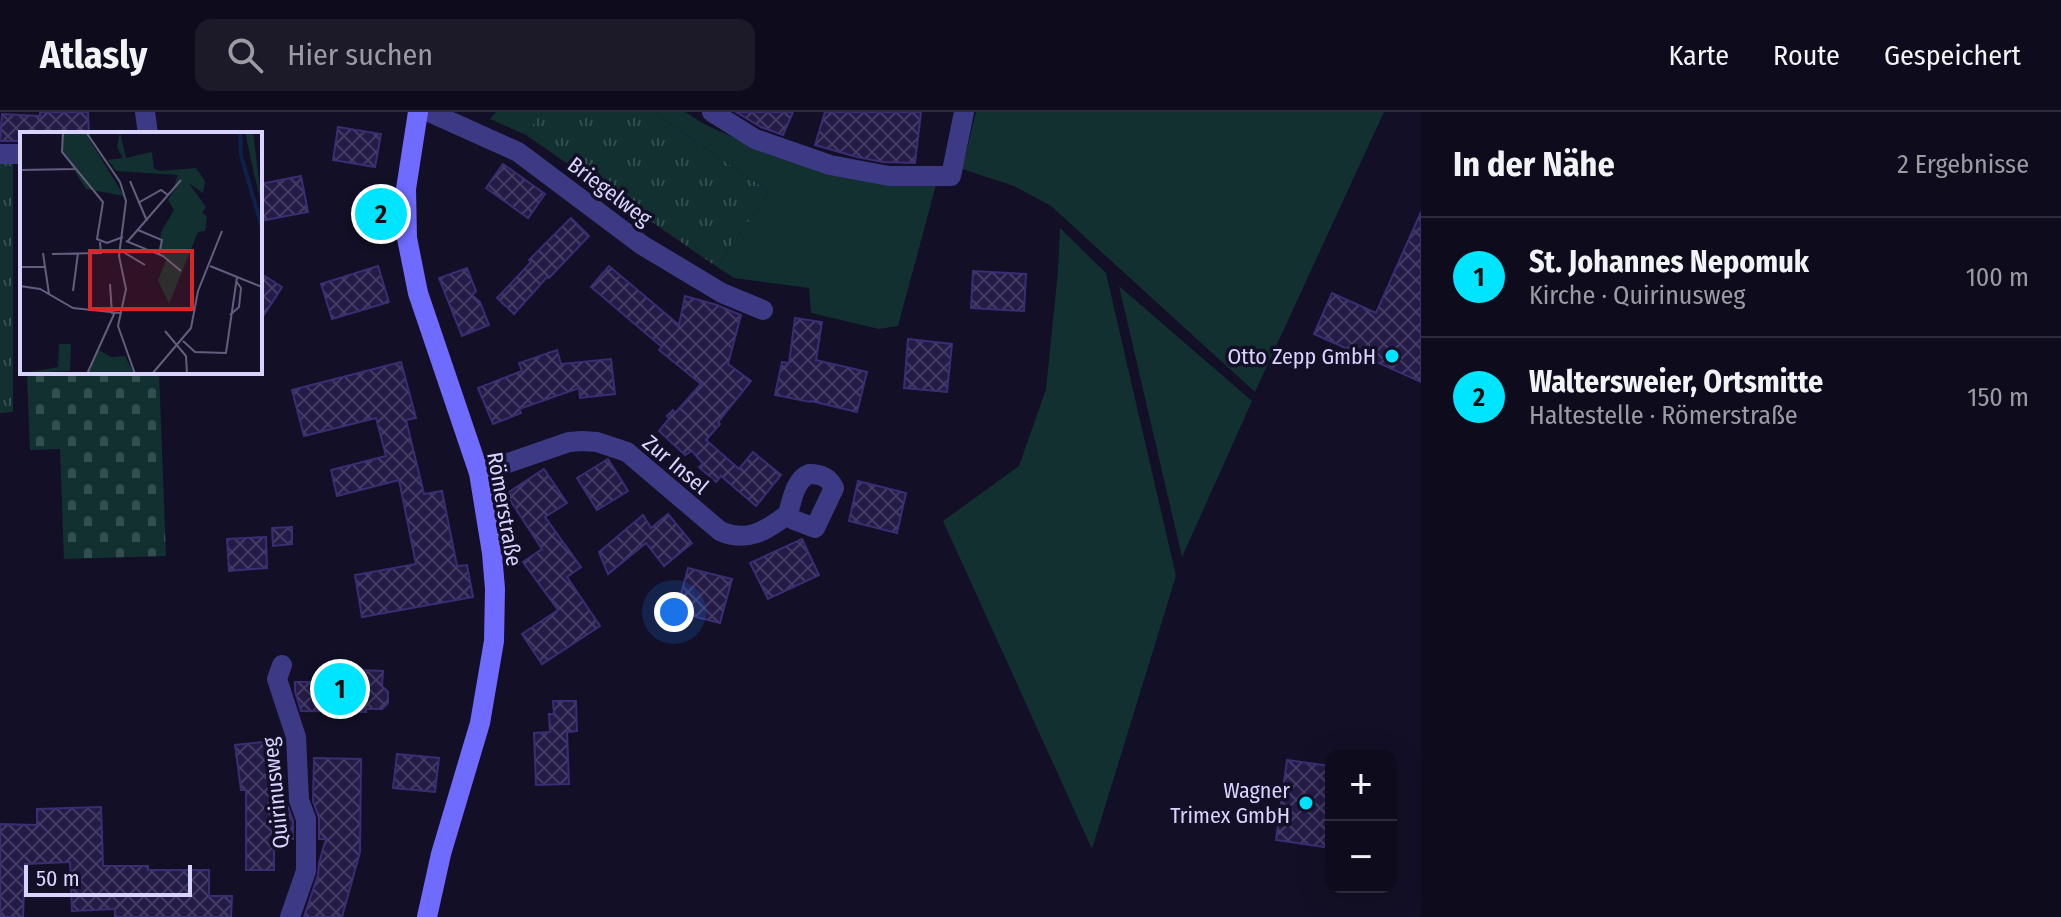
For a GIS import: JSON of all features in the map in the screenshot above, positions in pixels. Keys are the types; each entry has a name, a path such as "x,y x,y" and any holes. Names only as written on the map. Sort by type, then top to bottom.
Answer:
{"street":[{"path":"145,112 148,132"},
{"name":"Römerstraße","path":"418,112 406,189 407,238 418,293 479,473 495,589 494,641 480,723 441,854 427,917"},
{"name":"Briegelweg","path":"429,112 518,152 642,245 722,293 763,310"},
{"path":"712,112 755,139 830,165 889,176 951,176 964,112"},
{"name":"Zur Insel","path":"479,473 569,442 597,442 627,452 720,531 730,535 740,537 756,533 788,514"},
{"name":"Quirinusweg","path":"282,665 277,679 296,737 299,800 306,819 306,871 290,917"}],"green space":[{"path":"496,112 542,112 526,135 490,119"},
{"path":"542,112 653,112 769,192 717,267 526,135"},
{"path":"653,112 685,112 774,156 814,167 936,185 898,326 879,329 811,313 809,288 734,278 717,267 769,192"},
{"path":"976,112 1384,112 1255,392 1051,206 1014,186 962,169"},
{"path":"0,154 13,154 13,412 0,413"},
{"path":"1060,228 1106,273 1176,576 1092,849 943,521 1019,466 1046,389"},
{"path":"1119,286 1252,401 1182,557"},
{"path":"27,374 159,374 166,556 64,559 60,449 30,450"}],"building":[{"path":"40,112 88,112 89,132 20,132 20,141 0,141 2,114 40,116"},
{"path":"736,112 793,112 783,135 761,127"},
{"path":"825,112 921,112 915,163 883,162 815,145"},
{"path":"338,127 381,134 375,167 333,160"},
{"path":"503,164 545,194 528,218 486,188"},
{"path":"301,176 308,212 262,221 262,184"},
{"name":"Otto Zepp GmbH","path":"1421,212 1421,382 1314,334 1332,293 1376,313"},
{"path":"571,218 589,236 514,314 497,298"},
{"path":"378,266 389,302 332,319 321,284"},
{"path":"609,266 679,325 685,296 741,315 728,364 751,381 706,440 739,469 753,452 781,475 756,506 721,476 716,482 699,467 703,464 692,451 685,455 659,431 669,419 667,416 673,410 675,413 701,384 591,287"},
{"path":"467,268 476,291 472,295 480,302 489,325 462,336 439,278"},
{"path":"973,271 1026,274 1024,311 971,308"},
{"path":"262,274 282,287 262,318"},
{"path":"795,318 822,322 816,360 867,372 857,412 775,395 782,362 789,363"},
{"path":"908,339 952,344 947,392 904,388"},
{"path":"557,350 561,364 611,359 615,394 580,398 579,388 519,409 521,413 493,424 478,388 522,371 519,363"},
{"path":"401,362 416,418 406,420 424,494 442,491 457,566 467,565 473,597 362,617 355,575 416,564 399,480 337,496 331,470 386,456 376,418 304,436 292,390"},
{"path":"608,459 628,491 597,510 577,478"},
{"path":"544,469 567,503 545,517 581,567 567,577 600,626 542,664 522,634 558,610 523,562 542,549 506,494"},
{"path":"858,481 906,493 897,533 849,521"},
{"path":"668,514 692,543 664,566 646,543 608,574 599,552 643,515 651,528"},
{"path":"292,527 292,544 273,546 272,528"},
{"path":"266,537 267,568 229,571 227,539"},
{"path":"802,539 819,575 768,599 750,563"},
{"path":"688,568 732,579 720,623 676,612"},
{"path":"358,670 383,671 382,686 388,692 388,703 382,709 366,709 366,712 301,711 295,682 357,682"},
{"path":"553,701 576,701 577,731 567,732 569,784 536,785 534,733 550,732 549,714 554,714"},
{"path":"271,741 280,807 288,807 293,821 293,839 274,839 274,870 246,870 246,790 241,790 235,745"},
{"path":"397,754 439,758 435,792 393,788"},
{"path":"314,758 361,759 360,852 342,917 304,917 326,839 319,839 319,818 313,801"},
{"name":"Wagner Trimex GmbH","path":"1287,760 1325,765 1325,847 1276,840"},
{"path":"101,807 103,866 209,870 209,896 232,896 231,917 115,917 115,909 72,911 70,862 25,864 23,917 0,917 0,824 37,825 37,809"}],"place":[{"name":"Waltersweier, Ortsmitte","path":"381,214"},
{"name":"Otto Zepp GmbH","path":"1392,356"},
{"name":"St. Johannes Nepomuk","path":"340,689"},
{"name":"Wagner Trimex GmbH","path":"1306,803"}]}
